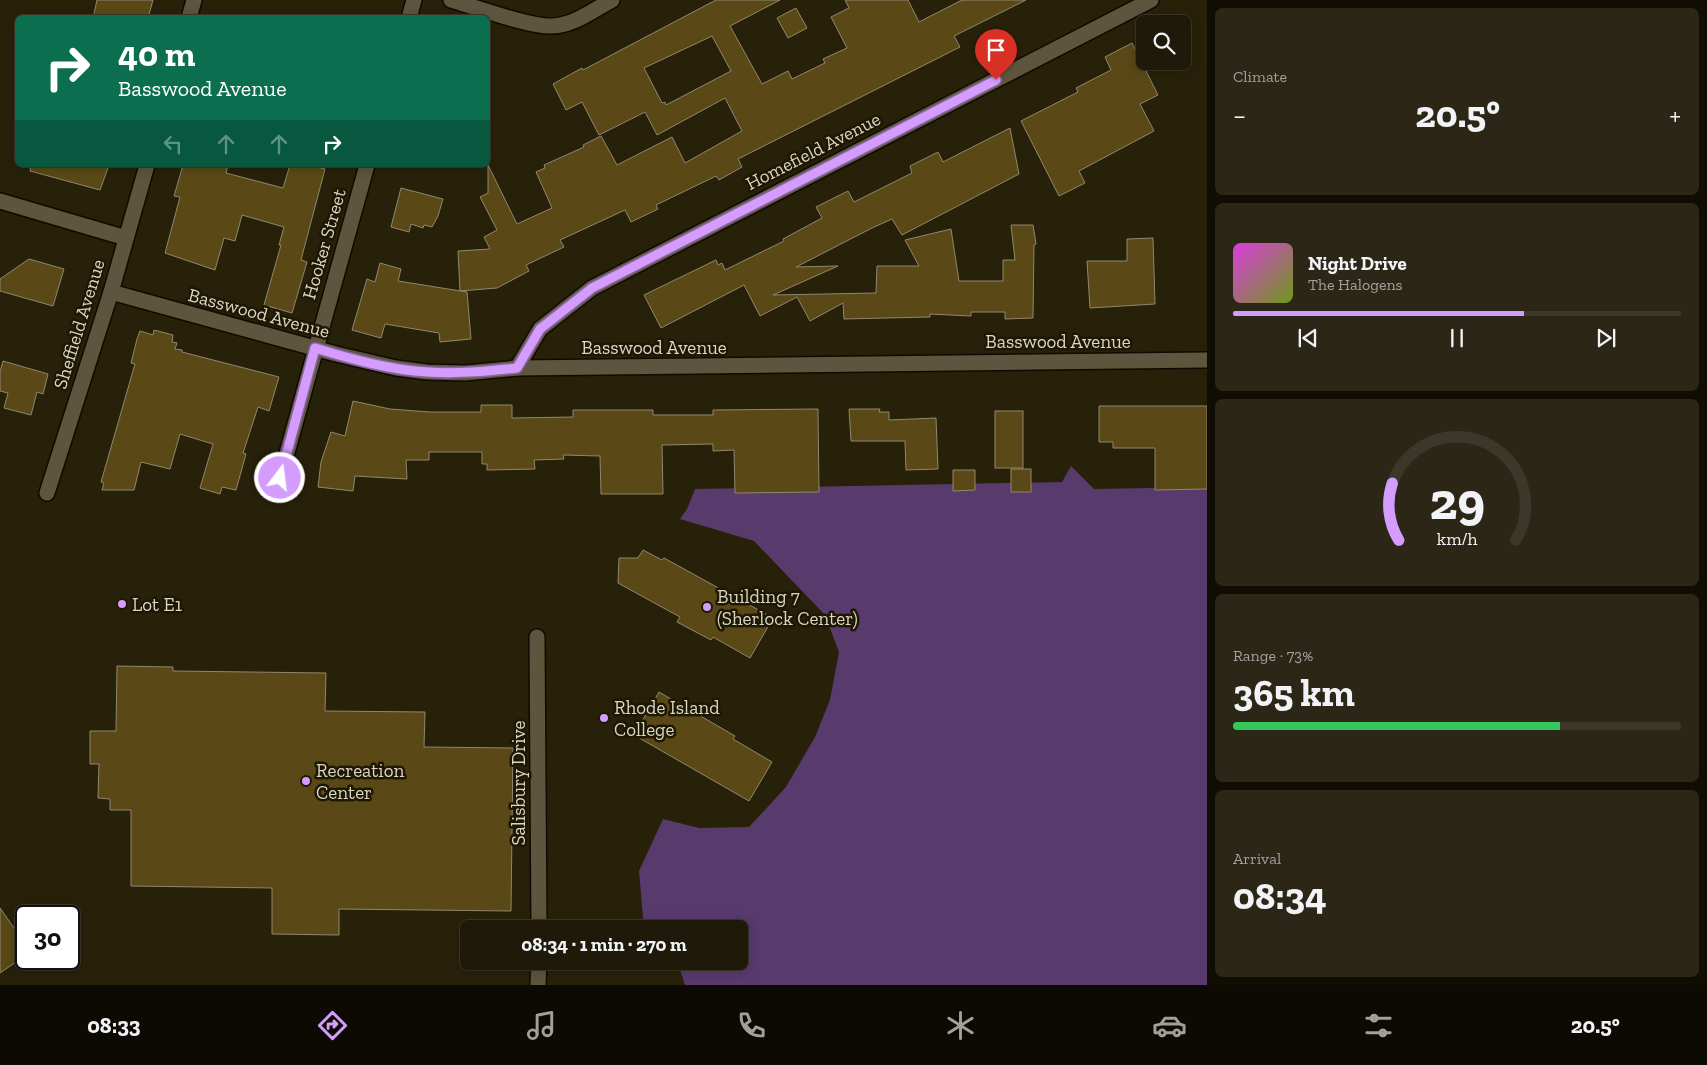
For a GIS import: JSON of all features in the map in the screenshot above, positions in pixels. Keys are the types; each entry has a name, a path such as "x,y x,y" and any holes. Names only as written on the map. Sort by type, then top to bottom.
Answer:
{"street":[{"path":"190,15 194,0"},
{"path":"410,15 414,0"},
{"path":"451,0 533,23 553,26 573,20 612,0"},
{"name":"Homefield Avenue","path":"517,368 540,329 592,288 1151,0"},
{"name":"Sheffield Avenue","path":"47,493 111,292 146,167"},
{"name":"Hooker Street","path":"280,478 366,167"},
{"path":"0,201 126,238"},
{"name":"Basswood Avenue","path":"111,292 315,348 396,368 427,372 465,373 517,368 1207,360"},
{"name":"Salisbury Drive","path":"536,637 539,920"},
{"path":"538,985 539,970"}],"shaded area":[{"path":"1071,466 1094,489 1207,487 1207,985 685,985 680,970 748,970 748,920 643,920 639,871 663,819 699,828 749,827 786,787 815,737 830,700 839,652 825,615 754,541 680,519 687,509 695,489 1062,482"}],"building":[{"path":"97,0 153,0 149,15 94,15"},
{"path":"716,0 780,0 730,26 762,84 788,71 792,79 825,63 823,59 847,48 831,17 849,8 845,0 908,0 919,22 962,0 1026,0 954,36 960,47 738,159 742,167 719,180 716,176 656,205 658,209 631,222 625,210 560,240 564,247 526,265 529,271 497,288 460,291 458,251 490,249 484,237 497,230 480,197 488,193 488,167 517,224 552,208 536,172 545,168 544,165 584,147 583,145 601,136 617,165 672,137 685,163 742,131 725,98 657,135 645,112 599,135 582,102 566,110 553,84 582,68 583,70","holes":["712,36 731,71 666,105 665,102 662,103 644,68"]},
{"path":"796,8 807,28 788,38 777,18"},
{"path":"1132,43 1136,51 1136,70 1146,70 1158,95 1140,104 1154,131 1079,171 1085,183 1059,196 1021,121 1078,92 1076,88 1111,70 1105,57"},
{"path":"1010,128 1019,174 902,235 892,219 872,228 796,267 838,266 773,295 876,293 877,266 919,266 905,240 951,229 959,281 1003,281 1003,260 1015,260 1011,225 1033,225 1036,244 1034,245 1033,318 1005,319 1005,312 971,312 971,316 930,314 930,317 844,319 843,303 810,321 797,297 760,316 744,285 661,328 644,295 716,260 718,265 722,263 725,270 784,241 783,239 822,218 816,207 848,191 854,202 912,173 910,166 938,152 943,162"},
{"path":"31,167 108,167 100,190 30,171"},
{"path":"182,167 228,167 226,173 283,188 289,167 318,167 325,169 301,260 307,262 292,313 264,305 281,245 279,245 284,227 242,215 235,241 224,238 215,270 165,253 180,197 174,196"},
{"path":"401,188 443,199 438,216 432,227 424,225 423,228 411,224 409,232 391,227"},
{"path":"1153,238 1155,304 1090,308 1087,261 1127,261 1127,239"},
{"path":"29,259 64,269 53,306 0,291 0,279"},
{"path":"380,263 401,269 398,281 467,292 471,339 440,342 439,333 385,324 381,338 352,330 367,279 375,282"},
{"path":"154,330 173,335 172,342 177,343 175,349 182,350 182,352 279,377 269,411 258,407 243,453 246,454 236,490 222,487 220,494 200,488 213,444 180,434 170,469 141,462 134,490 102,490 104,483 101,482 135,364 131,363 137,339 140,331 153,335"},
{"path":"3,361 48,374 43,394 37,392 31,415 4,408 8,393 0,391 0,372"},
{"path":"353,401 390,409 430,412 481,412 481,405 512,405 512,418 573,417 573,410 653,410 653,415 713,415 713,410 818,409 819,492 735,493 734,450 713,451 713,444 662,445 663,494 601,494 600,456 563,455 564,459 534,460 535,469 487,470 487,464 482,464 482,452 429,452 429,460 406,460 407,479 355,476 353,491 318,487 321,462 331,432 345,436"},
{"path":"1099,406 1207,406 1207,489 1155,490 1155,448 1113,448 1113,442 1099,442"},
{"path":"849,409 880,409 879,412 889,412 889,420 936,418 938,469 906,470 905,441 851,441"},
{"path":"995,411 1023,411 1023,468 995,468"},
{"path":"1011,469 1031,469 1031,492 1011,492"},
{"path":"953,470 975,470 975,490 953,491"},
{"name":"Building 7 (Sherlock Center)","path":"643,550 662,560 664,558 773,618 750,658 713,637 711,640 677,622 680,617 618,583 619,558 638,558"},
{"name":"Recreation Center","path":"117,666 173,667 173,671 326,673 325,711 425,712 424,747 513,748 511,911 339,909 339,935 272,934 272,888 131,886 131,810 110,810 110,799 98,798 99,764 90,764 90,731 116,731"},
{"path":"659,692 735,736 733,739 772,762 749,801 634,735"},
{"path":"0,908 15,929 15,963 0,973"}],"place":[{"name":"Lot E1","path":"122,604"},
{"name":"Building 7 (Sherlock Center)","path":"707,607"},
{"name":"Rhode Island College","path":"604,718"},
{"name":"Recreation Center","path":"306,781"}],"route":[{"path":"280,478 315,348 396,368 427,372 465,373 517,368 540,329 592,288 996,80"}]}
